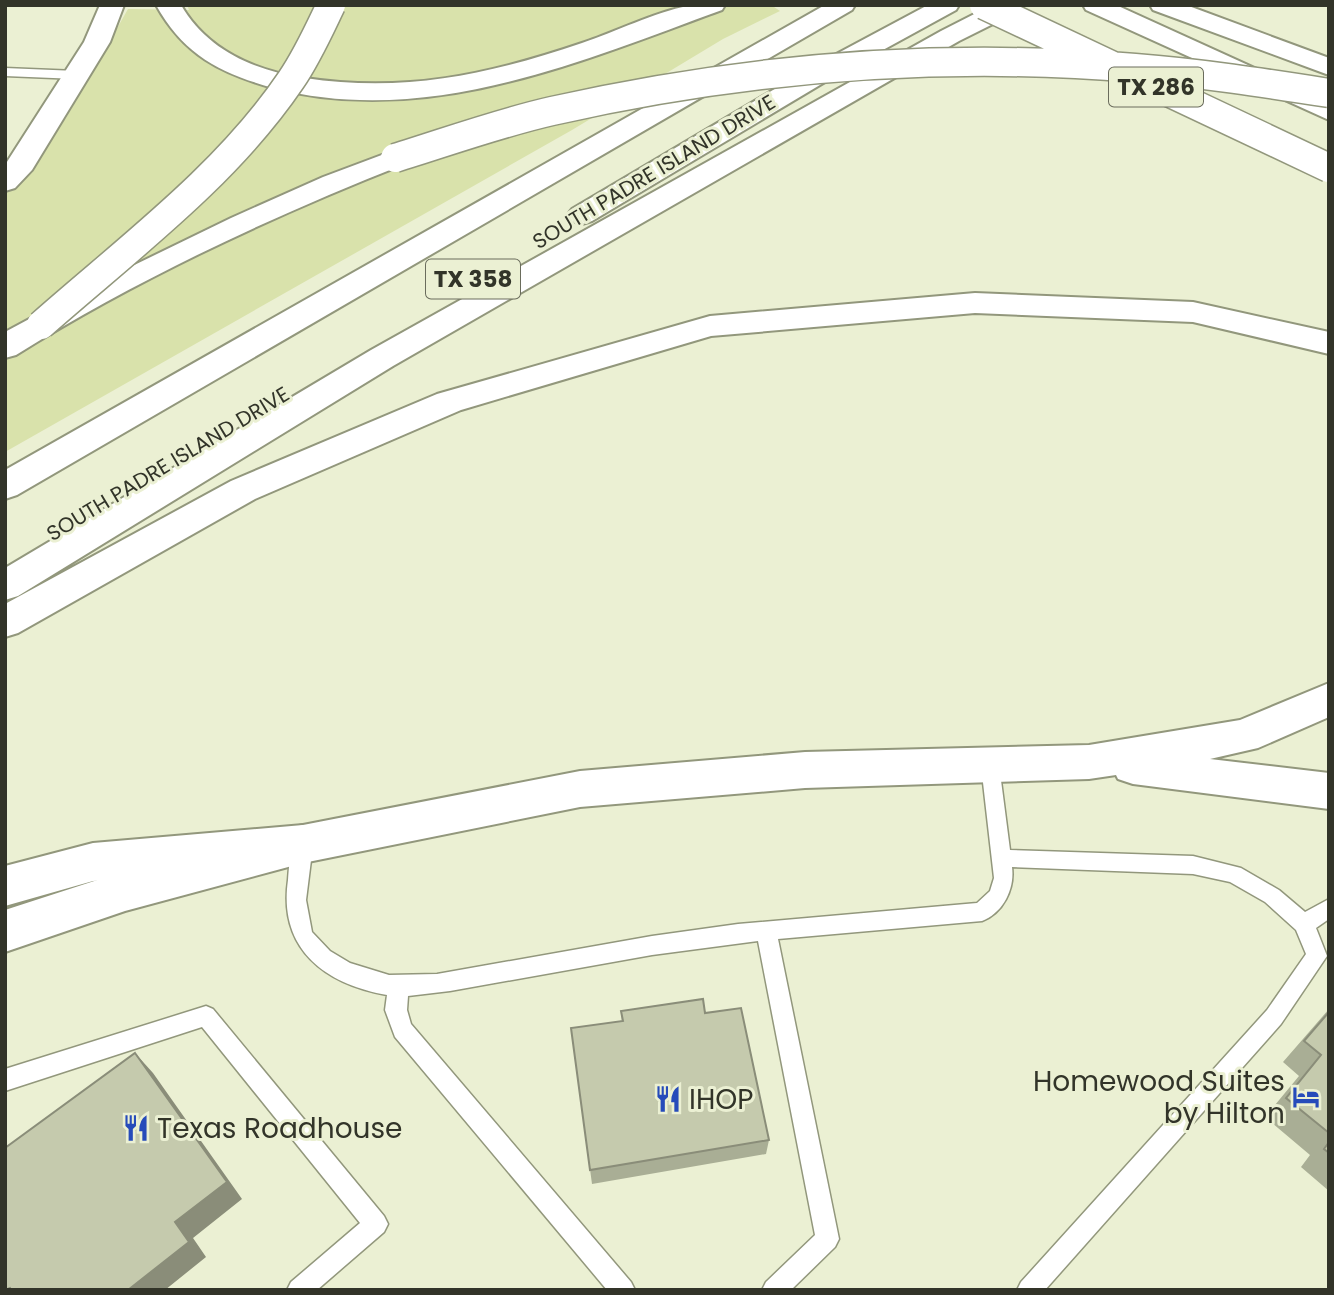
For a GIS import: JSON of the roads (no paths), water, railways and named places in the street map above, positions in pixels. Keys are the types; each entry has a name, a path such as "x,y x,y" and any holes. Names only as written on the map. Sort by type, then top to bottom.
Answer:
{"main road":[{"path":"5,181 22,164 77,75 97,42 112,5"},
{"path":"168,5 180,25 198,45 230,65 267,79 321,90 370,92 470,84 524,71 713,5"},
{"path":"41,324 230,153 285,89 331,5"},
{"name":"TX 358","path":"5,486 436,241 760,50 843,5"},
{"name":"SOUTH PADRE ISLAND DRIVE","path":"5,563 351,352 821,73 947,5"},
{"path":"972,5 1020,16"},
{"name":"TX 286","path":"984,5 1020,16 1329,168"},
{"name":"TX 286","path":"1095,5 1329,112"},
{"path":"1162,5 1329,67"},
{"path":"5,586 394,351 950,36 1020,16"},
{"path":"5,347 41,324 313,189 395,158 551,111 668,88 871,62 1026,62 1163,68 1329,93"},
{"path":"5,622 243,490 449,402 710,326 975,303 1193,312 1329,342"},
{"path":"5,932 125,891 303,844 580,789 805,769 1089,762 1244,736 1329,699"},
{"path":"1089,762 1329,791"},
{"path":"5,886 93,862 303,844"}],"lane":[{"path":"5,72 77,75"},
{"path":"303,844 295,895 295,913 301,933 314,950 337,967 361,978 399,986 465,978 703,938 982,912 998,897 1004,878 990,765"},
{"path":"1003,858 1192,865 1234,874 1272,897 1304,924 1323,960 1029,1290"},
{"path":"1304,924 1329,908"},
{"path":"766,932 827,1238 774,1290"},
{"path":"399,986 396,1010 403,1030 623,1290"},
{"path":"5,1080 206,1016 376,1224 299,1290"}],"place":[{"name":"Homewood Suites by Hilton","path":"1306,1097"},
{"name":"IHOP","path":"668,1099"},
{"name":"Texas Roadhouse","path":"136,1128"}]}
